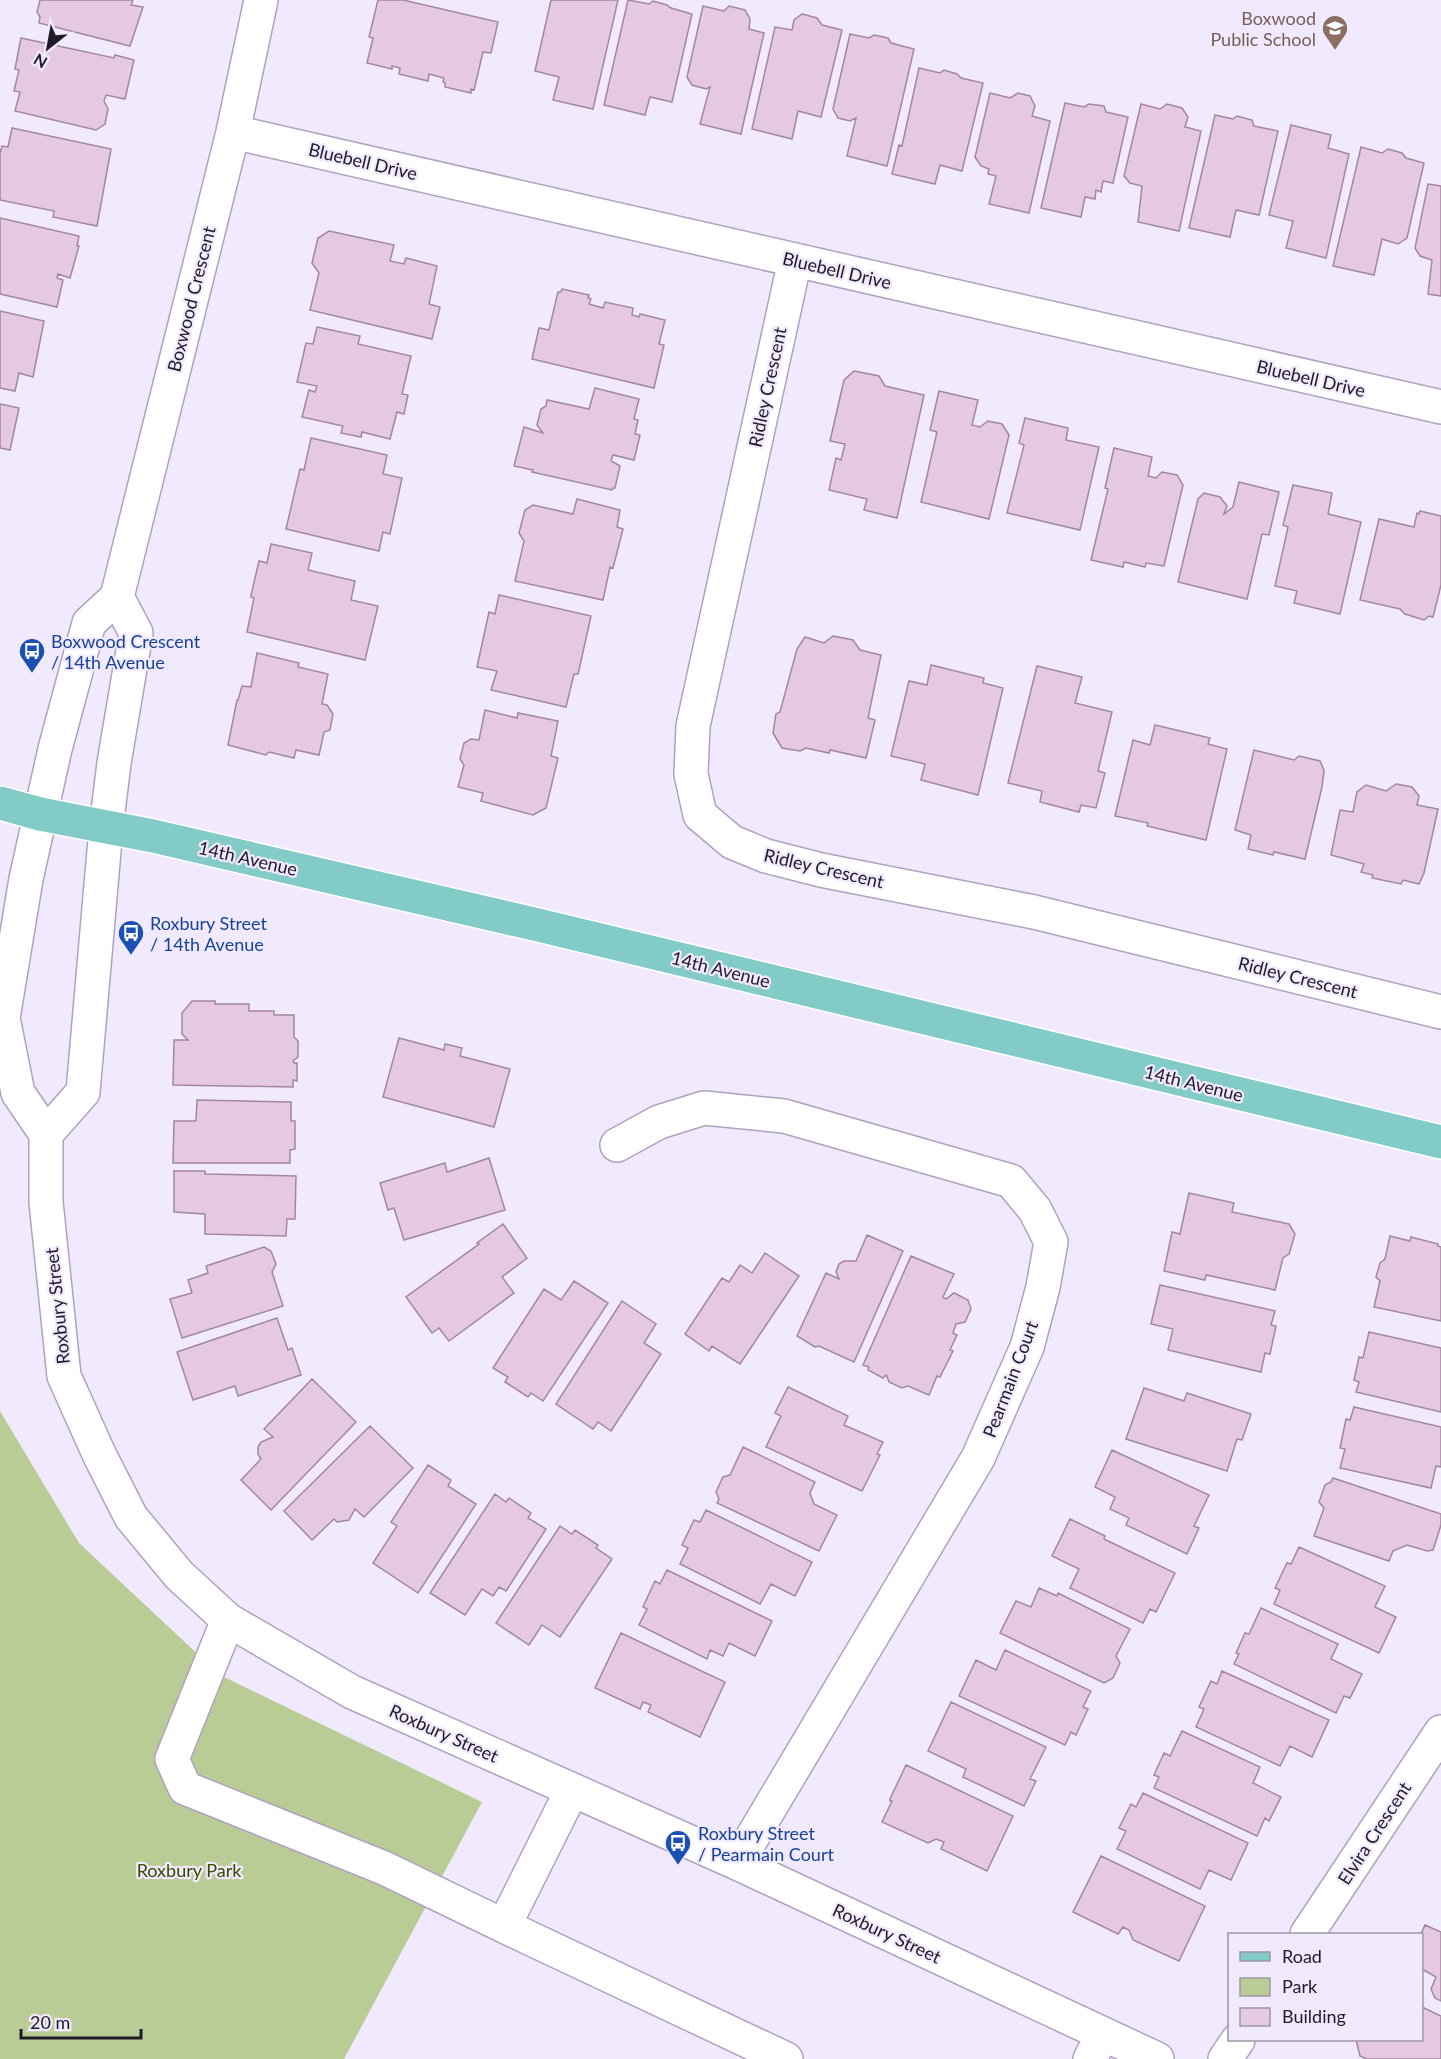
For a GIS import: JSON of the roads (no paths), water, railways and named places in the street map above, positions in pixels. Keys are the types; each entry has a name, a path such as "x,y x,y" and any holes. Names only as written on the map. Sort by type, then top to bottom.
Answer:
{"main road":[{"name":"14th Avenue","path":"0,803 40,814 164,839 534,924 1441,1142"}],"street":[{"name":"Boxwood Crescent","path":"117,597 233,132 261,0"},
{"name":"Bluebell Drive","path":"233,132 1441,408"},
{"name":"Ridley Crescent","path":"795,260 693,726 691,774 700,815 732,842 766,856 821,870 1034,912 1441,1012"},
{"path":"117,597 136,633 114,763 106,828 83,1092 46,1134 18,1093 3,1018 26,879 40,814 89,623 117,597"},
{"name":"Pearmain Court","path":"617,1145 659,1122 704,1108 784,1116 1011,1181 1035,1210 1051,1242 1043,1287 1027,1347 978,1458 737,1863"},
{"name":"Roxbury Street","path":"46,1134 46,1202 64,1376 130,1517 178,1575 228,1620 352,1692 737,1863 1097,2046 1157,2059"},
{"path":"228,1620 172,1759 185,1788 384,1868 786,2059"},
{"name":"Elvira Crescent","path":"1308,1933 1441,1732"},
{"path":"504,1926 572,1790"},
{"path":"1225,2059 1237,2041"}],"place":[{"name":"Boxwood Public School","path":"1335,51"},
{"name":"Boxwood Crescent / 14th Avenue","path":"32,674"},
{"name":"Roxbury Street / 14th Avenue","path":"131,956"},
{"name":"Roxbury Street / Pearmain Court","path":"678,1866"}],"park label":[{"name":"Roxbury Park","path":"189,1870"}]}
